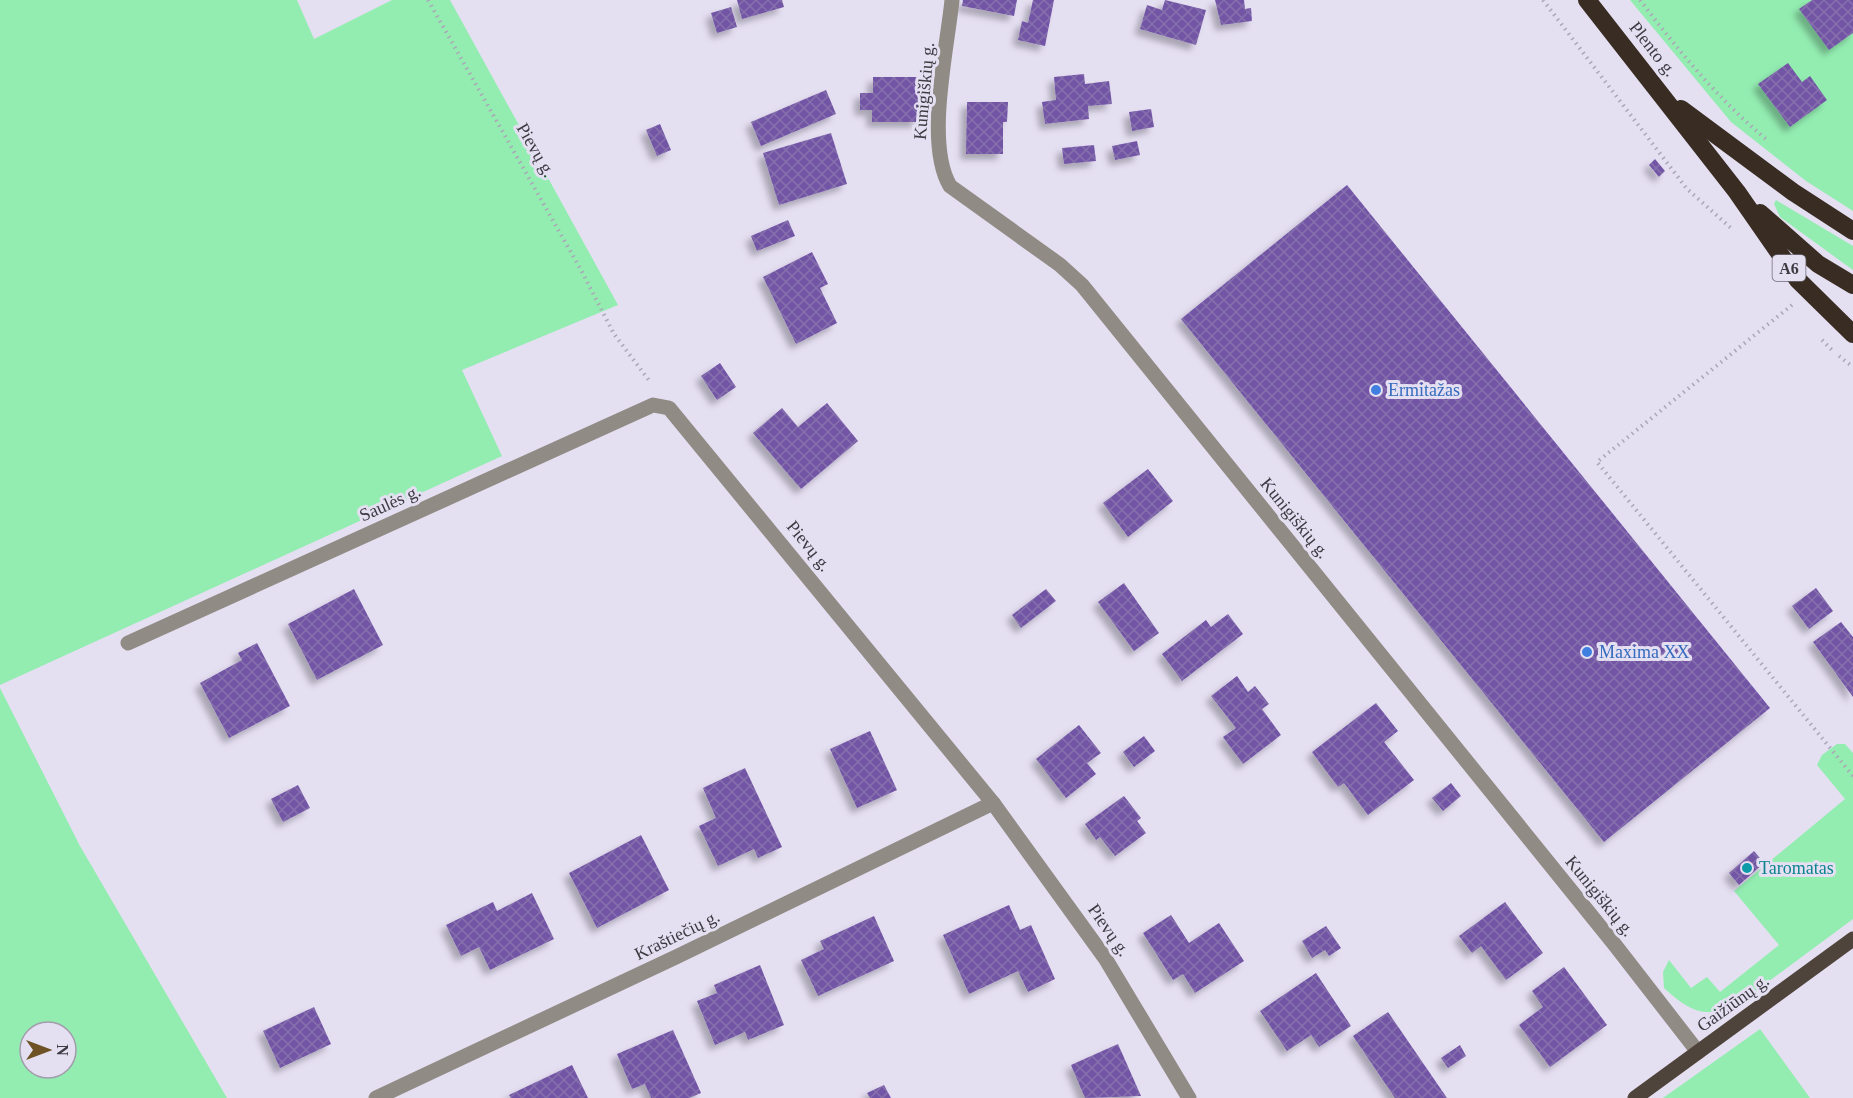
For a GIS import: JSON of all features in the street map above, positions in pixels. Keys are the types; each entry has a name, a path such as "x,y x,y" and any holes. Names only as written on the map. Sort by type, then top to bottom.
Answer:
{"highway":[{"name":"Plento g.","path":"1587,0 1663,96"},
{"name":"A6","path":"1663,96 1737,192 1798,280 1853,334"},
{"path":"1663,96 1793,192 1853,231"},
{"name":"A6","path":"1737,192 1818,264 1853,285"}],"main road":[{"name":"Gaižiūnų g.","path":"1635,1098 1853,939"}],"street":[{"name":"Kunigiškių g.","path":"952,0 938,130 942,172 950,186 1060,265 1082,285 1615,945 1698,1052"},
{"name":"Saulės g.","path":"128,643 653,405 669,408"},
{"name":"Pievų g.","path":"669,408 993,803 1106,958 1189,1098"},
{"name":"Kraštiečių g.","path":"376,1098 676,957 993,803"}],"path":[{"name":"Pievų g.","path":"428,0 581,270 614,333 669,408"},
{"path":"1543,0 1687,189 1734,231"},
{"path":"1640,0 1677,48 1731,108 1771,143"},
{"path":"1792,305 1597,462 1853,776"}],"green space":[{"path":"0,0 297,0 314,39 392,0 450,0 618,305 462,370 502,456 0,685"},
{"path":"1630,0 1853,0 1853,211 1806,181 1731,122"},
{"path":"1776,200 1853,246 1853,270 1780,217 1774,204"},
{"path":"0,688 80,846 227,1098 0,1098"},
{"path":"1837,744 1845,744 1853,753 1853,919 1741,1002 1718,1011 1700,1011 1691,1008 1664,988 1663,972 1669,960 1691,988 1707,977 1720,992 1779,945 1734,891 1845,799 1817,765 1822,755"},
{"path":"1760,1029 1810,1098 1663,1098"}],"building":[{"path":"737,0 782,0 784,7 742,19"},
{"path":"963,0 1017,0 1014,16 962,6"},
{"path":"1033,0 1054,0 1045,46 1018,40 1022,21 1028,23"},
{"path":"1165,0 1206,10 1196,45 1140,29 1147,5 1162,10"},
{"path":"1215,0 1244,0 1245,9 1251,8 1252,21 1221,25"},
{"path":"1812,0 1853,0 1853,33 1829,50 1799,9"},
{"path":"731,7 737,27 717,33 711,13"},
{"path":"1788,63 1802,82 1810,76 1827,100 1790,127 1758,84"},
{"path":"1084,74 1085,84 1109,81 1112,104 1088,106 1089,119 1045,124 1042,102 1056,100 1054,77"},
{"path":"873,77 918,77 918,89 927,89 927,109 918,109 918,122 872,122 872,110 860,110 860,93 873,93"},
{"path":"826,90 836,114 761,146 751,122"},
{"path":"967,102 1008,102 1007,122 1003,122 1003,154 966,154"},
{"path":"1151,109 1154,127 1132,131 1129,112"},
{"path":"660,124 671,150 657,156 646,130"},
{"path":"831,133 847,184 779,205 763,153"},
{"path":"1137,141 1140,155 1115,160 1112,146"},
{"path":"1094,145 1096,161 1064,164 1062,148"},
{"path":"1655,159 1665,171 1659,177 1649,165"},
{"path":"1347,185 1770,708 1604,842 1181,319"},
{"path":"788,220 795,236 757,251 751,236"},
{"path":"812,252 828,284 820,288 837,323 796,344 763,277"},
{"path":"720,363 736,387 717,400 701,376"},
{"path":"827,403 858,441 801,489 753,433 782,408 798,427"},
{"path":"1148,469 1173,501 1128,537 1103,503"},
{"path":"1124,583 1159,633 1134,651 1098,602"},
{"path":"1816,588 1833,611 1809,629 1792,606"},
{"path":"354,589 383,645 317,680 288,624"},
{"path":"1046,589 1056,601 1021,628 1012,615"},
{"path":"1228,614 1243,634 1182,681 1162,654 1206,620 1211,627"},
{"path":"1841,622 1853,637 1853,697 1813,642"},
{"path":"257,643 290,706 229,738 200,683 242,660 238,653"},
{"path":"1237,676 1248,692 1255,686 1269,704 1262,709 1281,735 1243,764 1223,737 1236,728 1211,696"},
{"path":"1376,703 1398,731 1384,742 1414,780 1368,815 1344,783 1338,787 1312,752"},
{"path":"1079,725 1101,753 1087,763 1096,774 1066,798 1036,759"},
{"path":"870,731 897,790 857,808 830,749"},
{"path":"1144,736 1155,751 1134,767 1123,752"},
{"path":"745,768 782,847 758,858 754,849 718,866 699,826 716,818 703,788"},
{"path":"1451,783 1461,796 1443,811 1432,798"},
{"path":"298,785 310,808 283,822 271,799"},
{"path":"1124,796 1141,818 1137,821 1146,833 1115,856 1100,837 1096,840 1085,824"},
{"path":"641,835 669,890 597,928 569,873"},
{"name":"Taromatas","path":"1754,851 1764,863 1739,885 1729,873"},
{"path":"532,893 554,939 490,970 479,947 461,956 446,925 493,902 497,911"},
{"path":"1505,902 1543,953 1506,980 1481,946 1472,953 1459,936"},
{"path":"1009,905 1020,930 1031,925 1055,979 1028,992 1018,971 969,994 943,935"},
{"path":"1171,915 1189,943 1219,923 1244,961 1195,993 1183,974 1173,980 1143,933"},
{"path":"874,916 894,961 818,996 801,960 824,949 820,941"},
{"path":"1326,926 1341,948 1329,956 1325,950 1312,958 1302,941"},
{"path":"760,965 784,1025 748,1040 745,1032 715,1045 697,1001 717,993 714,985"},
{"path":"1564,967 1607,1025 1550,1067 1519,1025 1543,1007 1532,991"},
{"path":"1316,973 1351,1026 1319,1047 1311,1035 1287,1051 1260,1011"},
{"path":"314,1007 331,1044 280,1068 263,1031"},
{"path":"1388,1012 1447,1098 1395,1098 1353,1036"},
{"path":"673,1030 701,1093 689,1098 651,1098 645,1084 632,1089 617,1054"},
{"path":"1118,1044 1141,1096 1085,1098 1071,1065"},
{"path":"1460,1045 1466,1056 1448,1068 1441,1058"},
{"path":"572,1065 588,1098 511,1098 509,1095"},
{"path":"884,1085 891,1098 870,1098 867,1093"}],"place":[{"name":"Ermitažas","path":"1376,390"},
{"name":"Maxima XX","path":"1587,652"},
{"name":"Taromatas","path":"1747,868"}]}
